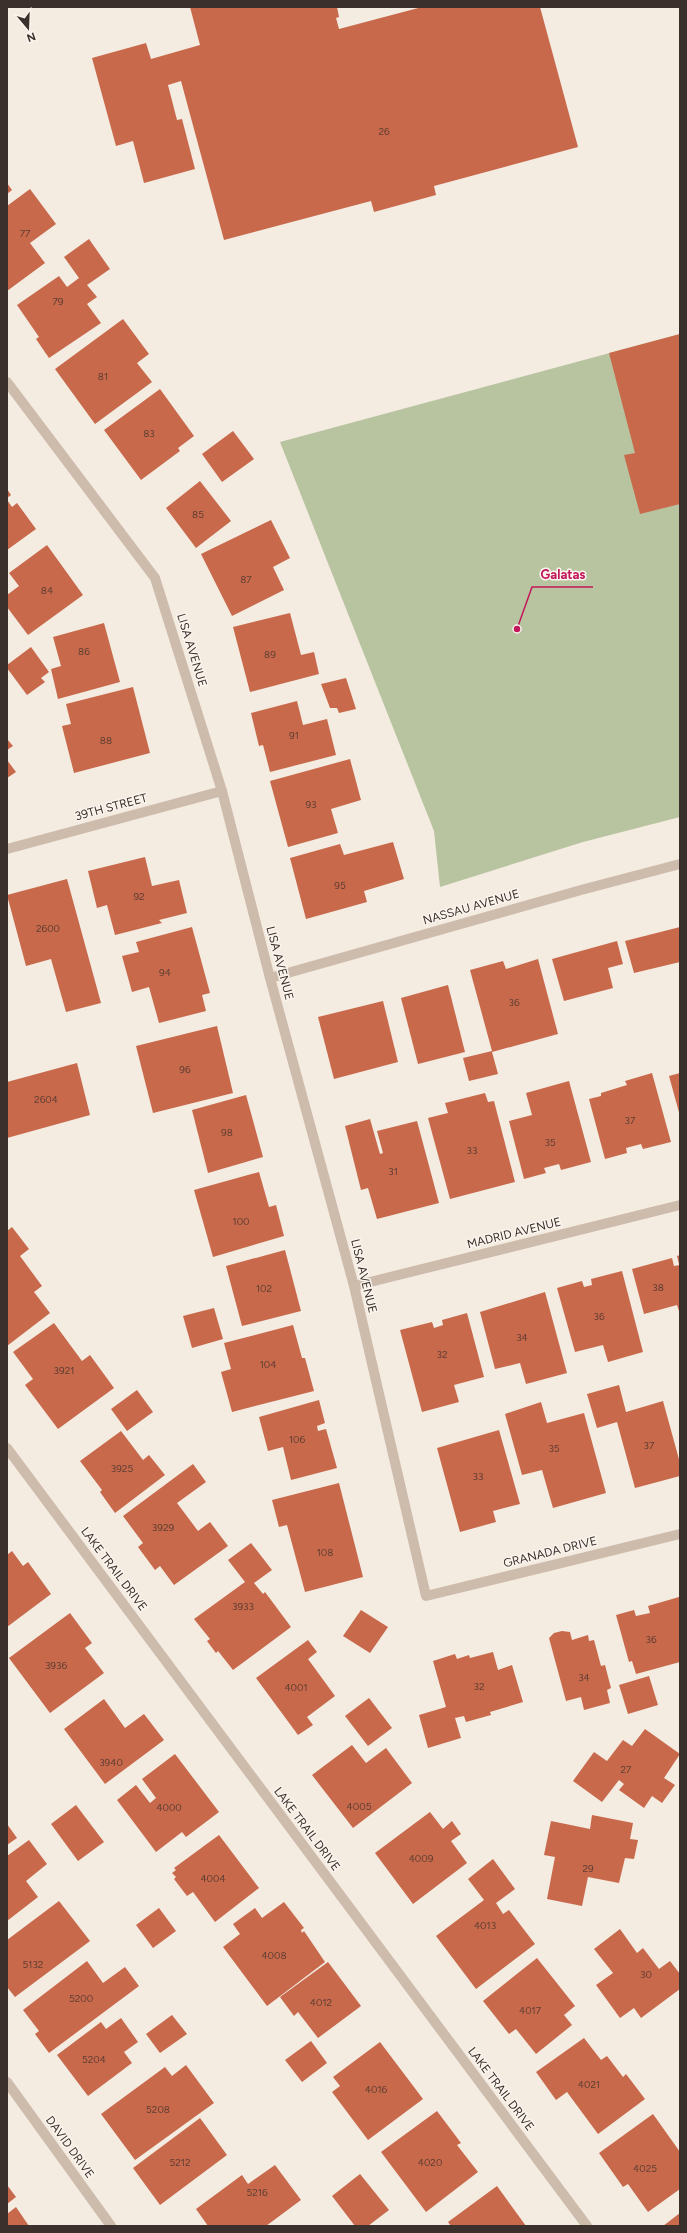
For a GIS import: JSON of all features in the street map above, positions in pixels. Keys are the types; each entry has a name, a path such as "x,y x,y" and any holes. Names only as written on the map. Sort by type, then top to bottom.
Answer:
{"street":[{"name":"LISA AVENUE","path":"7,382 155,578 222,791 270,978 354,1286 426,1596"},
{"name":"39TH STREET","path":"7,849 222,791"},
{"name":"NASSAU AVENUE","path":"270,978 581,890 680,864"},
{"name":"MADRID AVENUE","path":"354,1286 680,1205"},
{"name":"LAKE TRAIL DRIVE","path":"7,1448 587,2226"},
{"name":"GRANADA DRIVE","path":"426,1596 680,1534"},
{"name":"DAVID DRIVE","path":"7,2082 111,2226"}],"green space":[{"path":"680,334 680,817 583,842 440,887 434,831 280,442"}],"building":[{"path":"190,7 337,7 339,17 336,18 339,29 422,7 540,7 578,147 434,186 436,195 374,212 371,201 224,240 181,81 168,85 177,120 182,119 195,169 144,183 133,141 116,146 92,58 146,43 151,59 200,45"},
{"path":"7,183 12,190 7,194"},
{"path":"30,189 56,224 30,243 45,263 7,291 7,206"},
{"path":"89,239 110,269 87,285 97,297 87,304 101,323 49,358 36,339 39,337 17,305 59,276 67,287 79,278 64,257"},
{"path":"123,319 149,354 137,363 152,382 95,424 55,369"},
{"path":"680,334 680,504 640,514 624,455 635,453 609,353"},
{"path":"160,389 194,436 178,448 180,451 141,480 104,430"},
{"path":"233,431 254,459 222,482 202,454"},
{"path":"200,481 231,521 196,548 166,508"},
{"path":"7,489 11,495 7,498"},
{"path":"7,500 12,507 17,503 36,529 7,550"},
{"path":"271,520 290,558 273,567 284,590 232,616 201,554"},
{"path":"47,545 83,595 28,635 7,607 7,595 19,586 9,573"},
{"path":"290,613 301,655 314,652 319,674 250,692 233,627"},
{"path":"104,623 120,682 58,699 51,669 61,666 53,637"},
{"path":"31,647 49,672 41,678 45,682 27,695 7,668 7,665"},
{"path":"346,678 356,709 339,713 337,708 330,708 321,684"},
{"path":"133,687 150,753 74,773 62,726 71,724 66,704"},
{"path":"297,701 303,725 327,719 336,755 270,772 263,745 259,746 251,713"},
{"path":"7,739 13,746 7,750"},
{"path":"350,759 361,800 331,809 338,833 288,847 270,781"},
{"path":"7,760 16,772 7,778"},
{"path":"393,842 404,879 364,891 367,902 306,919 290,858 340,844 344,855"},
{"path":"145,857 152,886 179,880 187,913 159,920 162,923 115,935 107,905 97,908 88,871"},
{"path":"67,879 101,1003 66,1012 51,959 26,966 7,895"},
{"path":"192,927 210,993 202,995 206,1011 159,1023 149,987 132,992 122,956 139,952 136,942"},
{"path":"680,927 680,962 634,973 625,941"},
{"path":"617,941 623,964 608,968 613,988 564,1001 552,959"},
{"path":"538,959 558,1034 492,1052 498,1074 469,1081 463,1058 492,1051 470,970 503,961 506,969"},
{"path":"448,985 465,1052 418,1064 401,998"},
{"path":"383,1001 398,1062 334,1079 318,1017"},
{"path":"217,1026 233,1093 153,1113 136,1046"},
{"path":"77,1063 90,1115 7,1138 7,1082"},
{"path":"652,1073 671,1142 643,1149 641,1144 626,1148 627,1153 605,1159 589,1099 601,1096 601,1093 627,1085 625,1081"},
{"path":"680,1073 680,1116 669,1076"},
{"path":"569,1081 591,1162 561,1170 559,1164 544,1168 546,1173 524,1179 509,1121 532,1115 526,1093"},
{"path":"485,1093 488,1102 494,1101 515,1182 450,1199 428,1118 448,1113 445,1103"},
{"path":"246,1095 263,1157 208,1173 192,1110"},
{"path":"370,1119 380,1154 383,1153 377,1131 417,1121 439,1203 377,1219 368,1188 361,1190 345,1126"},
{"path":"259,1172 269,1207 276,1205 284,1236 213,1257 194,1190"},
{"path":"12,1227 29,1249 20,1256 42,1286 34,1292 50,1313 7,1346 7,1231"},
{"path":"285,1250 301,1311 242,1326 226,1266"},
{"path":"680,1255 680,1264 679,1264 677,1256"},
{"path":"672,1258 674,1266 680,1265 680,1314 677,1305 644,1314 632,1269"},
{"path":"622,1271 643,1352 608,1362 603,1345 575,1352 557,1288 582,1281 584,1287 592,1285 591,1279"},
{"path":"545,1292 567,1373 526,1384 520,1363 495,1369 480,1312"},
{"path":"214,1308 223,1339 192,1348 183,1316"},
{"path":"467,1313 484,1377 454,1385 459,1402 422,1412 400,1330 432,1322 434,1328 443,1325 442,1320"},
{"path":"54,1323 82,1361 90,1355 114,1388 58,1429 25,1385 33,1379 13,1352"},
{"path":"293,1325 302,1358 305,1358 314,1391 232,1412 221,1372 231,1369 224,1343"},
{"path":"619,1385 626,1412 663,1401 680,1463 680,1476 635,1488 617,1422 597,1428 587,1394"},
{"path":"137,1390 153,1412 127,1431 111,1409"},
{"path":"319,1400 325,1423 317,1426 318,1431 326,1429 337,1468 291,1480 283,1447 268,1451 259,1417"},
{"path":"541,1402 547,1423 584,1413 606,1493 553,1508 542,1470 522,1475 505,1414"},
{"path":"499,1430 520,1504 493,1511 496,1522 460,1532 437,1448"},
{"path":"121,1431 143,1460 149,1455 165,1475 115,1513 100,1492 102,1490 80,1461"},
{"path":"193,1464 206,1482 177,1503 198,1531 210,1522 228,1546 174,1585 160,1566 155,1570 138,1547 143,1543 123,1516"},
{"path":"339,1483 363,1577 305,1592 287,1525 279,1527 272,1500"},
{"path":"251,1543 272,1570 254,1583 263,1594 265,1592 291,1627 233,1670 218,1651 216,1653 207,1641 210,1639 194,1619 245,1582 228,1560"},
{"path":"12,1551 23,1566 28,1562 51,1594 7,1627 7,1555"},
{"path":"679,1597 680,1662 636,1674 632,1661 629,1662 616,1615 634,1610 636,1616 650,1613 648,1606"},
{"path":"361,1610 388,1627 370,1653 343,1636"},
{"path":"70,1613 92,1643 85,1648 104,1673 50,1713 9,1658"},
{"path":"562,1631 570,1632 572,1640 588,1635 589,1641 594,1640 601,1666 605,1665 611,1688 607,1690 610,1703 584,1710 581,1697 566,1701 549,1638 554,1633"},
{"path":"308,1640 317,1652 308,1659 335,1696 307,1717 313,1725 298,1735 256,1678"},
{"path":"493,1652 498,1670 512,1665 523,1702 490,1712 491,1715 466,1722 464,1716 455,1718 461,1738 428,1748 419,1715 446,1707 433,1661 455,1654 457,1659 469,1655 470,1658"},
{"path":"649,1676 658,1705 628,1714 619,1685"},
{"path":"369,1698 392,1728 368,1746 345,1716"},
{"path":"104,1699 125,1728 144,1714 164,1740 105,1784 64,1729"},
{"path":"645,1729 680,1754 664,1778 675,1785 662,1803 652,1796 644,1808 619,1790 624,1784 619,1780 602,1802 573,1781 594,1752 607,1761 623,1740 632,1746"},
{"path":"352,1745 366,1763 386,1748 412,1783 353,1828 312,1775"},
{"path":"175,1754 219,1812 186,1837 182,1832 156,1852 117,1800 136,1785 150,1803 156,1798 142,1779"},
{"path":"76,1805 104,1842 78,1861 51,1824"},
{"path":"430,1812 443,1829 452,1821 461,1834 451,1841 467,1863 413,1904 375,1853"},
{"path":"592,1815 633,1823 630,1839 638,1840 634,1859 625,1858 619,1883 588,1877 582,1906 547,1899 555,1857 544,1855 551,1821 590,1829"},
{"path":"7,1824 17,1838 7,1845"},
{"path":"219,1835 259,1888 215,1922 193,1892 187,1896 174,1879 176,1877 172,1873 176,1870 174,1868"},
{"path":"29,1840 47,1864 26,1881 38,1897 7,1921 7,1856"},
{"path":"493,1859 515,1889 496,1903 503,1914 509,1910 535,1944 476,1989 436,1936 484,1900 468,1879"},
{"path":"59,1901 90,1941 15,1997 7,1987 7,1940"},
{"path":"284,1902 304,1928 301,1930 302,1933 304,1931 325,1962 267,2006 223,1947 240,1934 233,1924 255,1908 262,1918"},
{"path":"159,1908 176,1931 153,1948 136,1925"},
{"path":"620,1929 637,1953 643,1948 659,1969 670,1961 680,1974 680,1989 641,2018 634,2008 620,2018 596,1985 613,1973 594,1949"},
{"path":"537,1958 575,2006 564,2015 572,2025 536,2054 516,2029 509,2034 483,2001"},
{"path":"87,1961 103,1983 125,1967 139,1986 49,2053 35,2034 39,2031 23,2010"},
{"path":"328,1962 361,2006 318,2038 298,2012 294,2016 280,1997"},
{"path":"172,2015 187,2034 160,2053 146,2034"},
{"path":"121,2018 138,2042 124,2052 132,2063 88,2096 57,2055 101,2022 106,2029"},
{"path":"584,2038 601,2060 607,2056 623,2077 626,2074 645,2099 598,2134 567,2092 556,2100 536,2072"},
{"path":"311,2041 327,2063 302,2082 285,2060"},
{"path":"380,2042 423,2099 368,2140 332,2092 340,2086 333,2077"},
{"path":"186,2065 214,2103 135,2160 101,2114 165,2067 172,2076"},
{"path":"437,2111 461,2143 457,2145 478,2172 426,2212 381,2152"},
{"path":"653,2114 680,2152 680,2189 648,2212 628,2184 623,2187 599,2153"},
{"path":"200,2118 227,2155 160,2205 133,2168"},
{"path":"275,2165 301,2200 266,2226 208,2226 196,2209 242,2175 248,2184"},
{"path":"360,2174 389,2210 368,2226 355,2226 332,2196"},
{"path":"7,2185 16,2197 7,2204"},
{"path":"497,2186 526,2226 451,2226 448,2222"},
{"path":"16,2207 29,2226 7,2226 7,2214"},
{"path":"680,2213 680,2226 663,2226"}],"place":[{"name":"Galatas","path":"517,629"}]}
